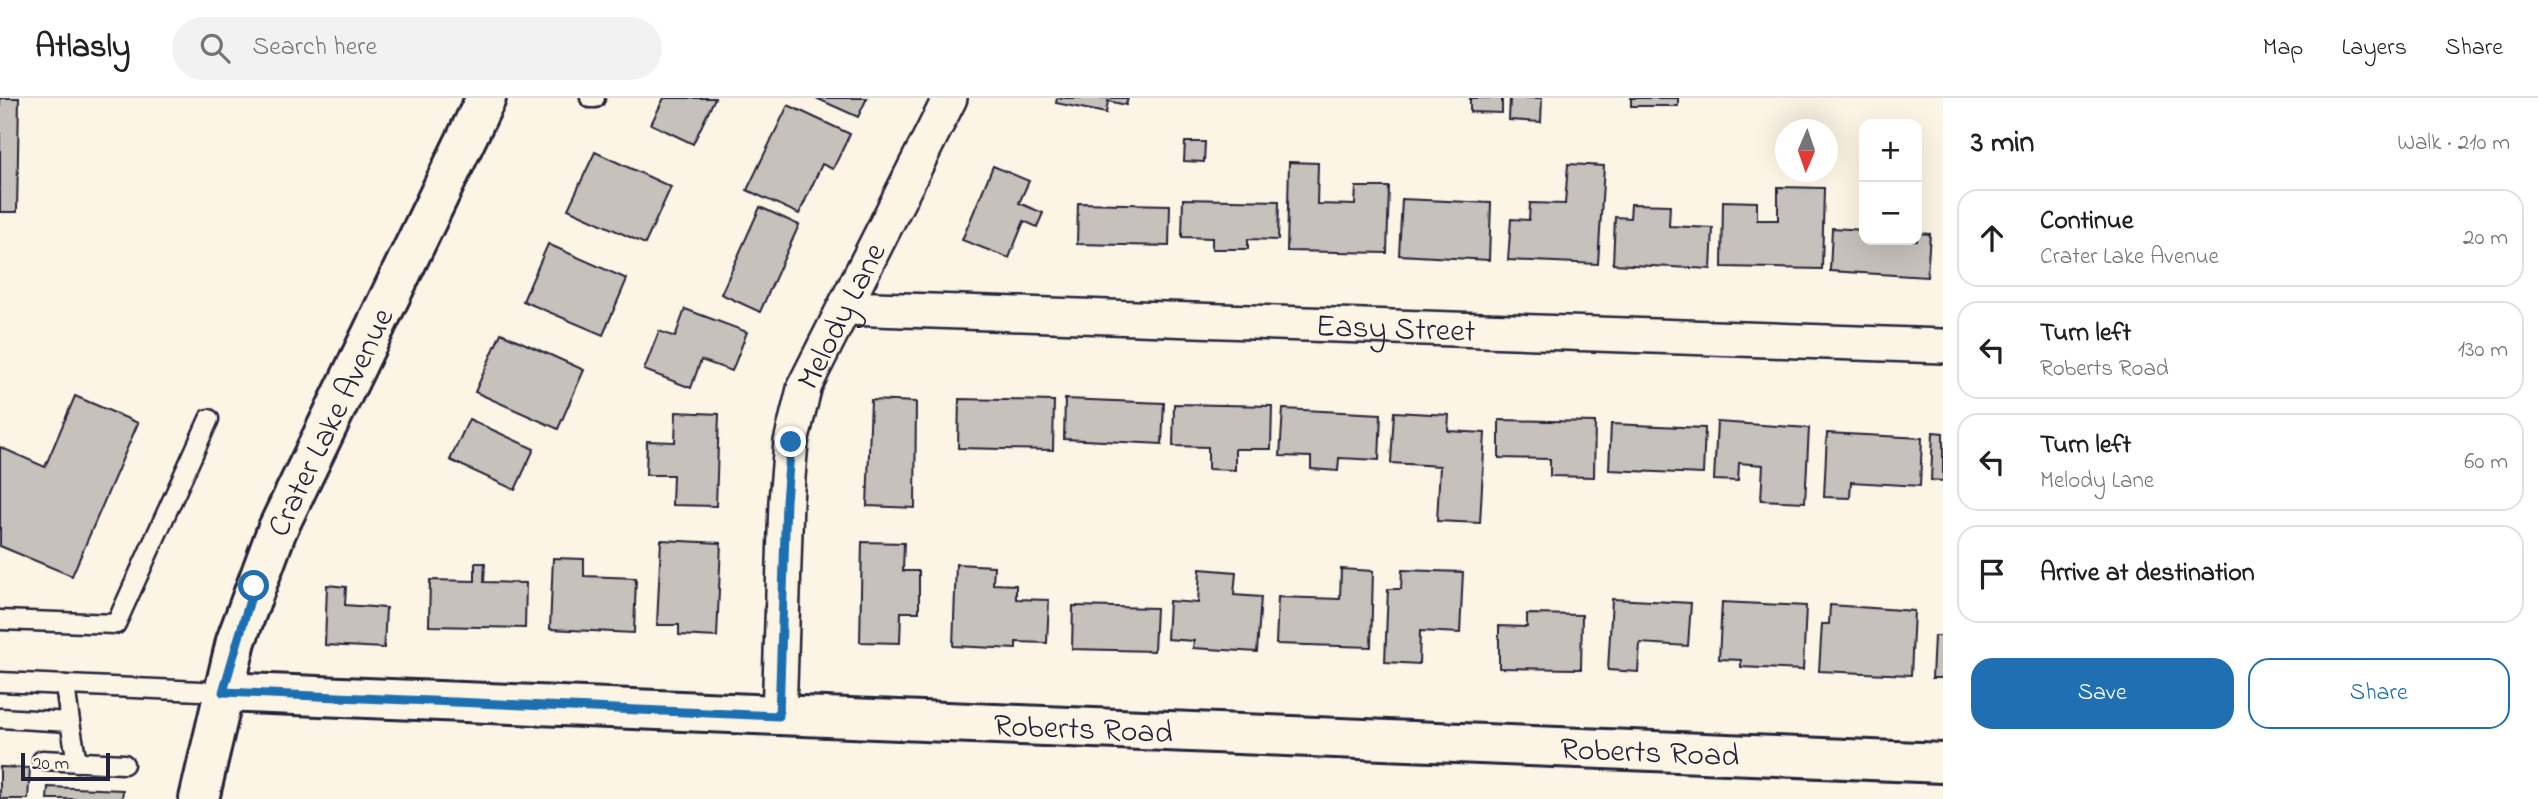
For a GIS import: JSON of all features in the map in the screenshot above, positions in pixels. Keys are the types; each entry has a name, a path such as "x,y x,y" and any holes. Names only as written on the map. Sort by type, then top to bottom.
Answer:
{"street":[{"name":"Crater Lake Avenue","path":"199,799 223,692 254,586 299,478 486,98"},
{"name":"Melody Lane","path":"779,716 786,501 791,442 805,385 950,98"},
{"name":"Easy Street","path":"846,308 1943,346"},
{"name":"Roberts Road","path":"223,692 1943,763"}],"lane":[{"path":"0,620 116,624 209,419"},
{"path":"0,682 223,692"},
{"path":"65,685 77,762"},
{"path":"0,718 70,722"},
{"path":"42,760 124,764"}],"building":[{"path":"0,98 19,98 17,212 0,212"},
{"path":"664,98 715,98 693,144 651,124"},
{"path":"816,98 867,98 858,117"},
{"path":"1057,98 1128,98 1126,105 1108,101 1106,113 1056,103"},
{"path":"1470,98 1502,98 1502,113 1470,112"},
{"path":"1510,98 1542,98 1541,122 1509,120"},
{"path":"1631,98 1678,98 1678,106 1631,106"},
{"path":"788,105 850,134 833,169 822,164 799,214 747,190"},
{"path":"1185,142 1205,142 1204,162 1184,161"},
{"path":"595,152 671,187 645,244 568,209"},
{"path":"1289,162 1318,163 1317,204 1355,205 1356,187 1389,187 1387,253 1287,251"},
{"path":"1568,164 1604,166 1598,264 1508,260 1511,219 1529,220 1530,203 1565,204"},
{"path":"993,166 1029,181 1019,203 1043,213 1037,227 1024,221 1009,258 962,240"},
{"path":"1778,187 1824,188 1822,269 1722,267 1723,201 1757,202 1757,220 1778,220"},
{"path":"1183,199 1279,201 1278,240 1248,239 1248,249 1212,249 1212,238 1182,237"},
{"path":"1402,199 1491,203 1489,260 1399,255"},
{"path":"1078,203 1170,205 1169,246 1077,244"},
{"path":"1631,204 1670,205 1669,226 1713,228 1711,269 1613,264 1615,217 1630,218"},
{"path":"760,207 799,225 760,312 721,294"},
{"path":"1832,228 1859,230 1859,245 1922,245 1922,233 1930,234 1927,277 1830,271"},
{"path":"548,244 627,279 603,335 523,301"},
{"path":"685,309 747,332 732,371 701,360 691,388 644,370 659,331 675,337"},
{"path":"501,333 584,370 558,429 475,392"},
{"path":"75,396 138,423 72,576 0,546 0,447 45,467"},
{"path":"959,399 1054,401 1053,450 958,448"},
{"path":"1065,399 1164,403 1162,444 1064,439"},
{"path":"871,400 916,402 915,508 867,506"},
{"path":"1174,404 1272,406 1271,449 1235,449 1235,470 1208,469 1208,447 1173,446"},
{"path":"1283,409 1381,414 1379,460 1339,458 1338,471 1311,469 1311,457 1280,456"},
{"path":"676,412 719,414 716,506 672,505 673,475 646,475 647,441 675,442"},
{"path":"1394,412 1449,415 1448,431 1485,433 1480,523 1437,521 1440,466 1391,463"},
{"path":"469,419 534,449 515,490 450,460"},
{"path":"1499,420 1595,422 1594,477 1550,476 1550,459 1499,458"},
{"path":"1717,422 1809,428 1805,502 1761,500 1763,465 1739,463 1738,481 1714,480"},
{"path":"1611,424 1705,428 1703,474 1609,470"},
{"path":"1933,432 1943,433 1943,481 1931,480"},
{"path":"1827,433 1922,438 1920,486 1851,482 1850,498 1824,497"},
{"path":"661,540 721,543 717,637 679,635 679,625 657,625"},
{"path":"862,542 904,543 903,571 919,571 919,612 901,612 900,643 860,642"},
{"path":"553,558 584,559 584,576 636,578 634,633 550,629"},
{"path":"475,563 485,563 484,582 526,583 525,628 429,626 430,580 475,581"},
{"path":"956,564 994,566 993,584 1016,585 1016,599 1049,600 1047,643 1016,642 1016,649 953,646"},
{"path":"1200,569 1236,572 1234,595 1261,597 1257,652 1193,648 1194,641 1167,639 1169,601 1198,603"},
{"path":"1341,569 1373,571 1371,647 1276,644 1278,597 1340,599"},
{"path":"1402,570 1463,572 1460,633 1420,631 1419,664 1385,662 1388,589 1401,589"},
{"path":"327,585 346,587 345,605 386,608 384,648 325,645"},
{"path":"1612,599 1691,603 1688,646 1640,643 1638,672 1608,670"},
{"path":"1722,602 1806,606 1803,670 1741,667 1741,660 1719,659"},
{"path":"1830,605 1914,611 1911,675 1819,671 1822,624 1829,624"},
{"path":"1073,606 1156,608 1154,651 1072,649"},
{"path":"1527,614 1582,615 1581,669 1499,668 1499,626 1527,627"},
{"path":"1934,636 1943,636 1943,678 1932,678"},
{"path":"0,767 30,768 28,799 0,799"},
{"path":"48,787 123,790 122,799 47,799"}],"route":[{"path":"254,586 223,692 779,716 786,501 791,442"}]}
